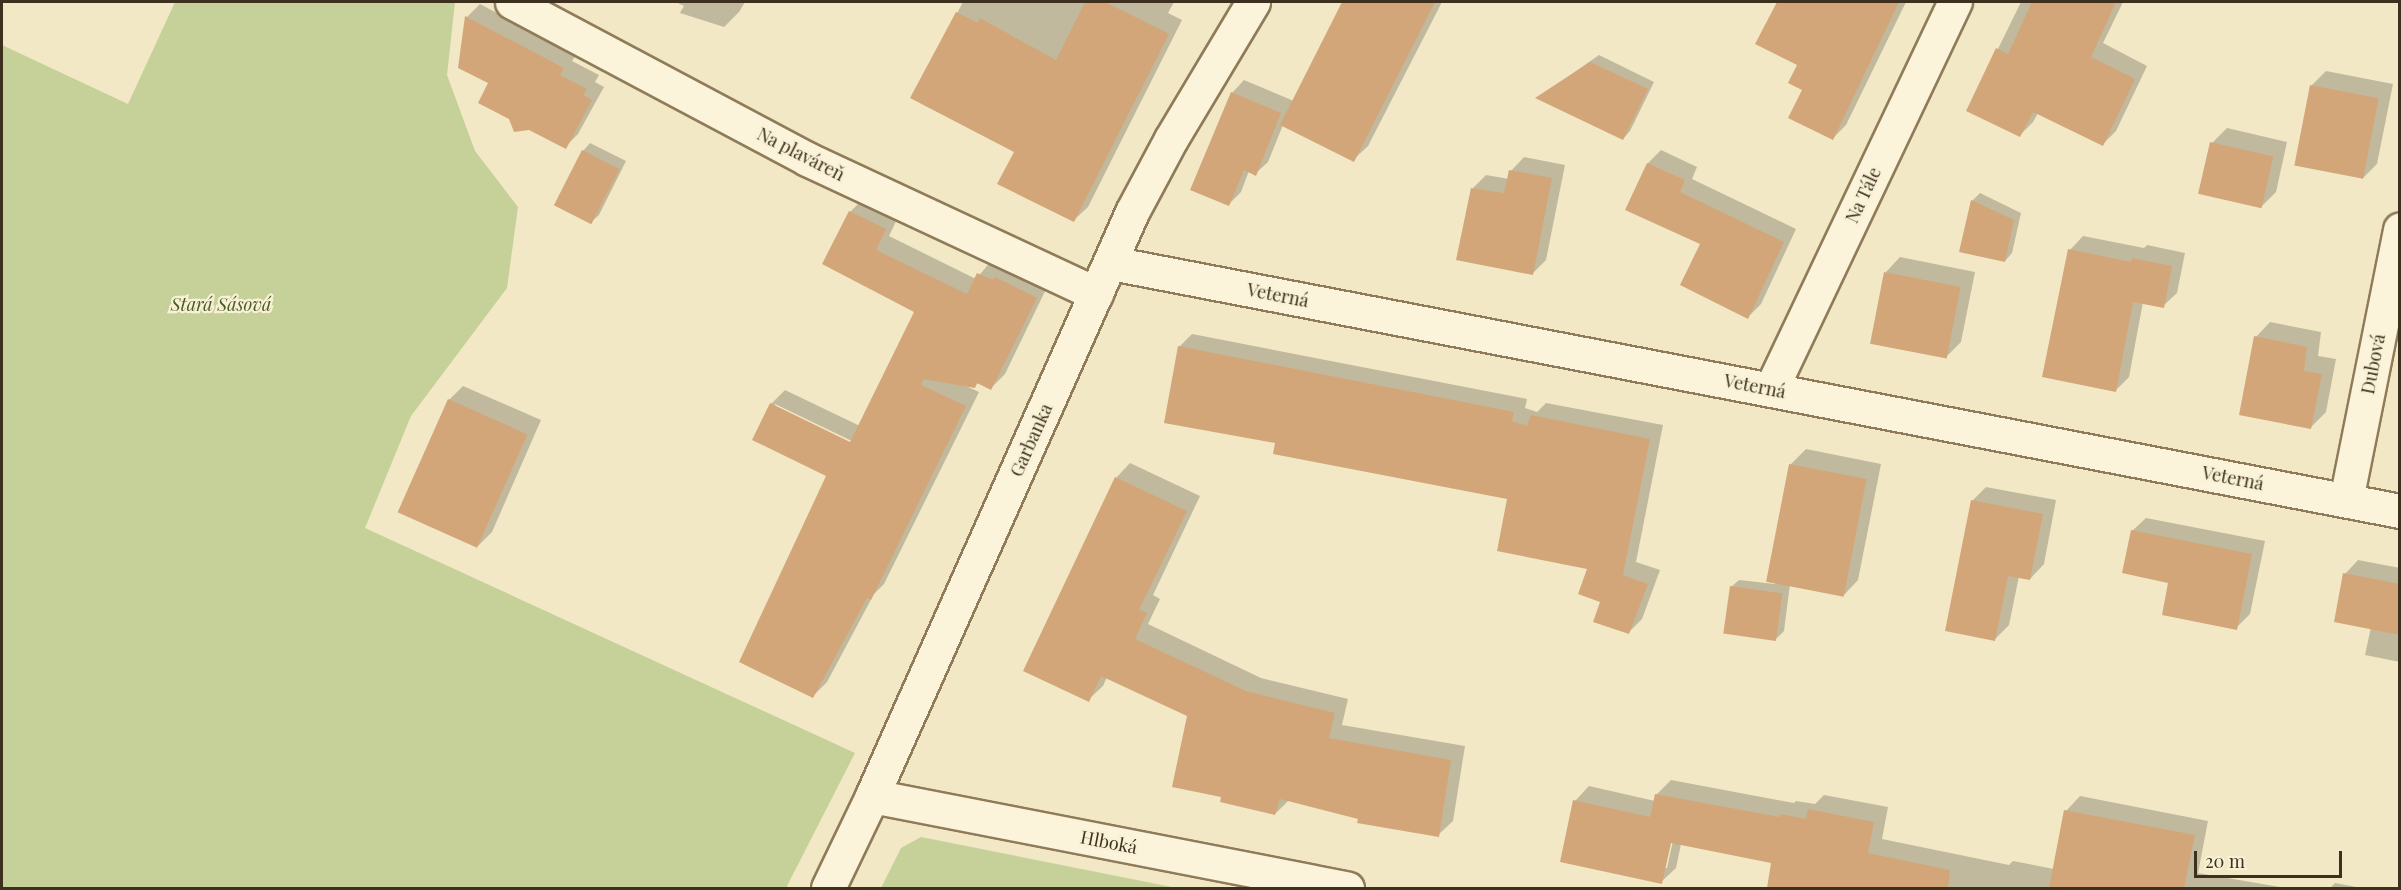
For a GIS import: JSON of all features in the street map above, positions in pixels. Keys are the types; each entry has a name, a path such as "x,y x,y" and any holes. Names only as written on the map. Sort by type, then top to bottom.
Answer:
{"street":[{"name":"Na plaváreň","path":"512,2 807,159 1096,294"},
{"name":"Garbanka","path":"828,888 872,796 1132,213 1171,139 1253,2"},
{"name":"Na Tále","path":"1771,389 1955,2"},
{"name":"Dubová","path":"2346,500 2400,229"},
{"name":"Veterná","path":"1111,263 2400,511"},
{"name":"Hlboká","path":"872,796 1347,888"}],"green space":[{"name":"Stará Sásová","path":"175,2 455,2 447,75 475,151 518,207 507,288 411,416 365,528 855,753 786,888 2,888 2,45 128,104"},
{"path":"921,837 1177,888 881,888 901,848"}],"building":[{"path":"1085,2 1105,2 1169,34 1074,222 997,184 1014,152 910,98 956,12 978,23 980,18 1056,60"},
{"path":"1342,2 1435,2 1354,162 1280,125"},
{"path":"1777,2 1899,2 1833,140 1788,118 1802,90 1788,83 1797,65 1755,44"},
{"path":"2032,2 2116,2 2091,57 2135,79 2103,146 2033,112 2020,137 1966,111 1996,48 2008,54"},
{"path":"465,16 564,68 560,75 587,89 583,95 592,100 566,149 529,130 514,132 509,119 478,103 488,83 458,68"},
{"path":"1590,62 1648,89 1623,140 1535,98"},
{"path":"2310,85 2379,98 2363,179 2294,165"},
{"path":"1231,92 1281,113 1256,176 1244,170 1229,206 1190,190"},
{"path":"2210,142 2273,157 2261,208 2198,194"},
{"path":"582,150 619,169 591,224 554,205"},
{"path":"1647,163 1685,180 1680,192 1784,242 1748,319 1680,285 1700,244 1625,210"},
{"path":"1509,170 1552,178 1533,275 1456,260 1471,188 1504,193"},
{"path":"1971,200 2014,220 2005,262 1959,252"},
{"path":"849,211 886,229 876,250 967,294 977,273 993,280 995,277 1037,298 991,390 977,383 975,388 923,379 921,385 966,406 871,600 867,598 813,698 739,662 826,476 752,440 770,403 850,442 914,312 822,264"},
{"path":"2068,249 2131,262 2132,258 2172,266 2164,308 2133,302 2116,392 2042,377"},
{"path":"1884,272 1961,287 1947,359 1870,344"},
{"path":"2254,336 2307,347 2304,371 2322,374 2311,429 2239,415"},
{"path":"1178,346 1514,412 1512,421 1527,426 1531,415 1650,439 1623,575 1648,584 1629,634 1593,622 1600,602 1578,594 1587,569 1497,551 1507,499 1273,454 1275,443 1164,423"},
{"path":"448,399 527,434 477,548 398,512"},
{"path":"1789,464 1867,479 1844,597 1766,582"},
{"path":"1115,477 1187,511 1139,610 1147,613 1135,639 1246,691 1335,713 1329,738 1451,760 1439,837 1357,823 1358,819 1280,799 1275,815 1220,802 1221,797 1172,787 1187,716 1101,676 1089,702 1023,671"},
{"path":"1971,500 2043,514 2030,580 2008,576 1995,641 1945,631"},
{"path":"2131,530 2252,554 2237,630 2162,615 2168,583 2122,573"},
{"path":"2343,573 2400,584 2400,635 2334,622"},
{"path":"1730,586 1782,593 1776,641 1723,634"},
{"path":"1655,794 1780,817 1780,814 1806,819 1808,809 1874,822 1868,853 1950,870 1948,888 1767,888 1771,863 1671,843 1662,884 1560,862 1573,800 1650,817"},
{"path":"2064,810 2195,835 2184,888 2049,888"}]}
